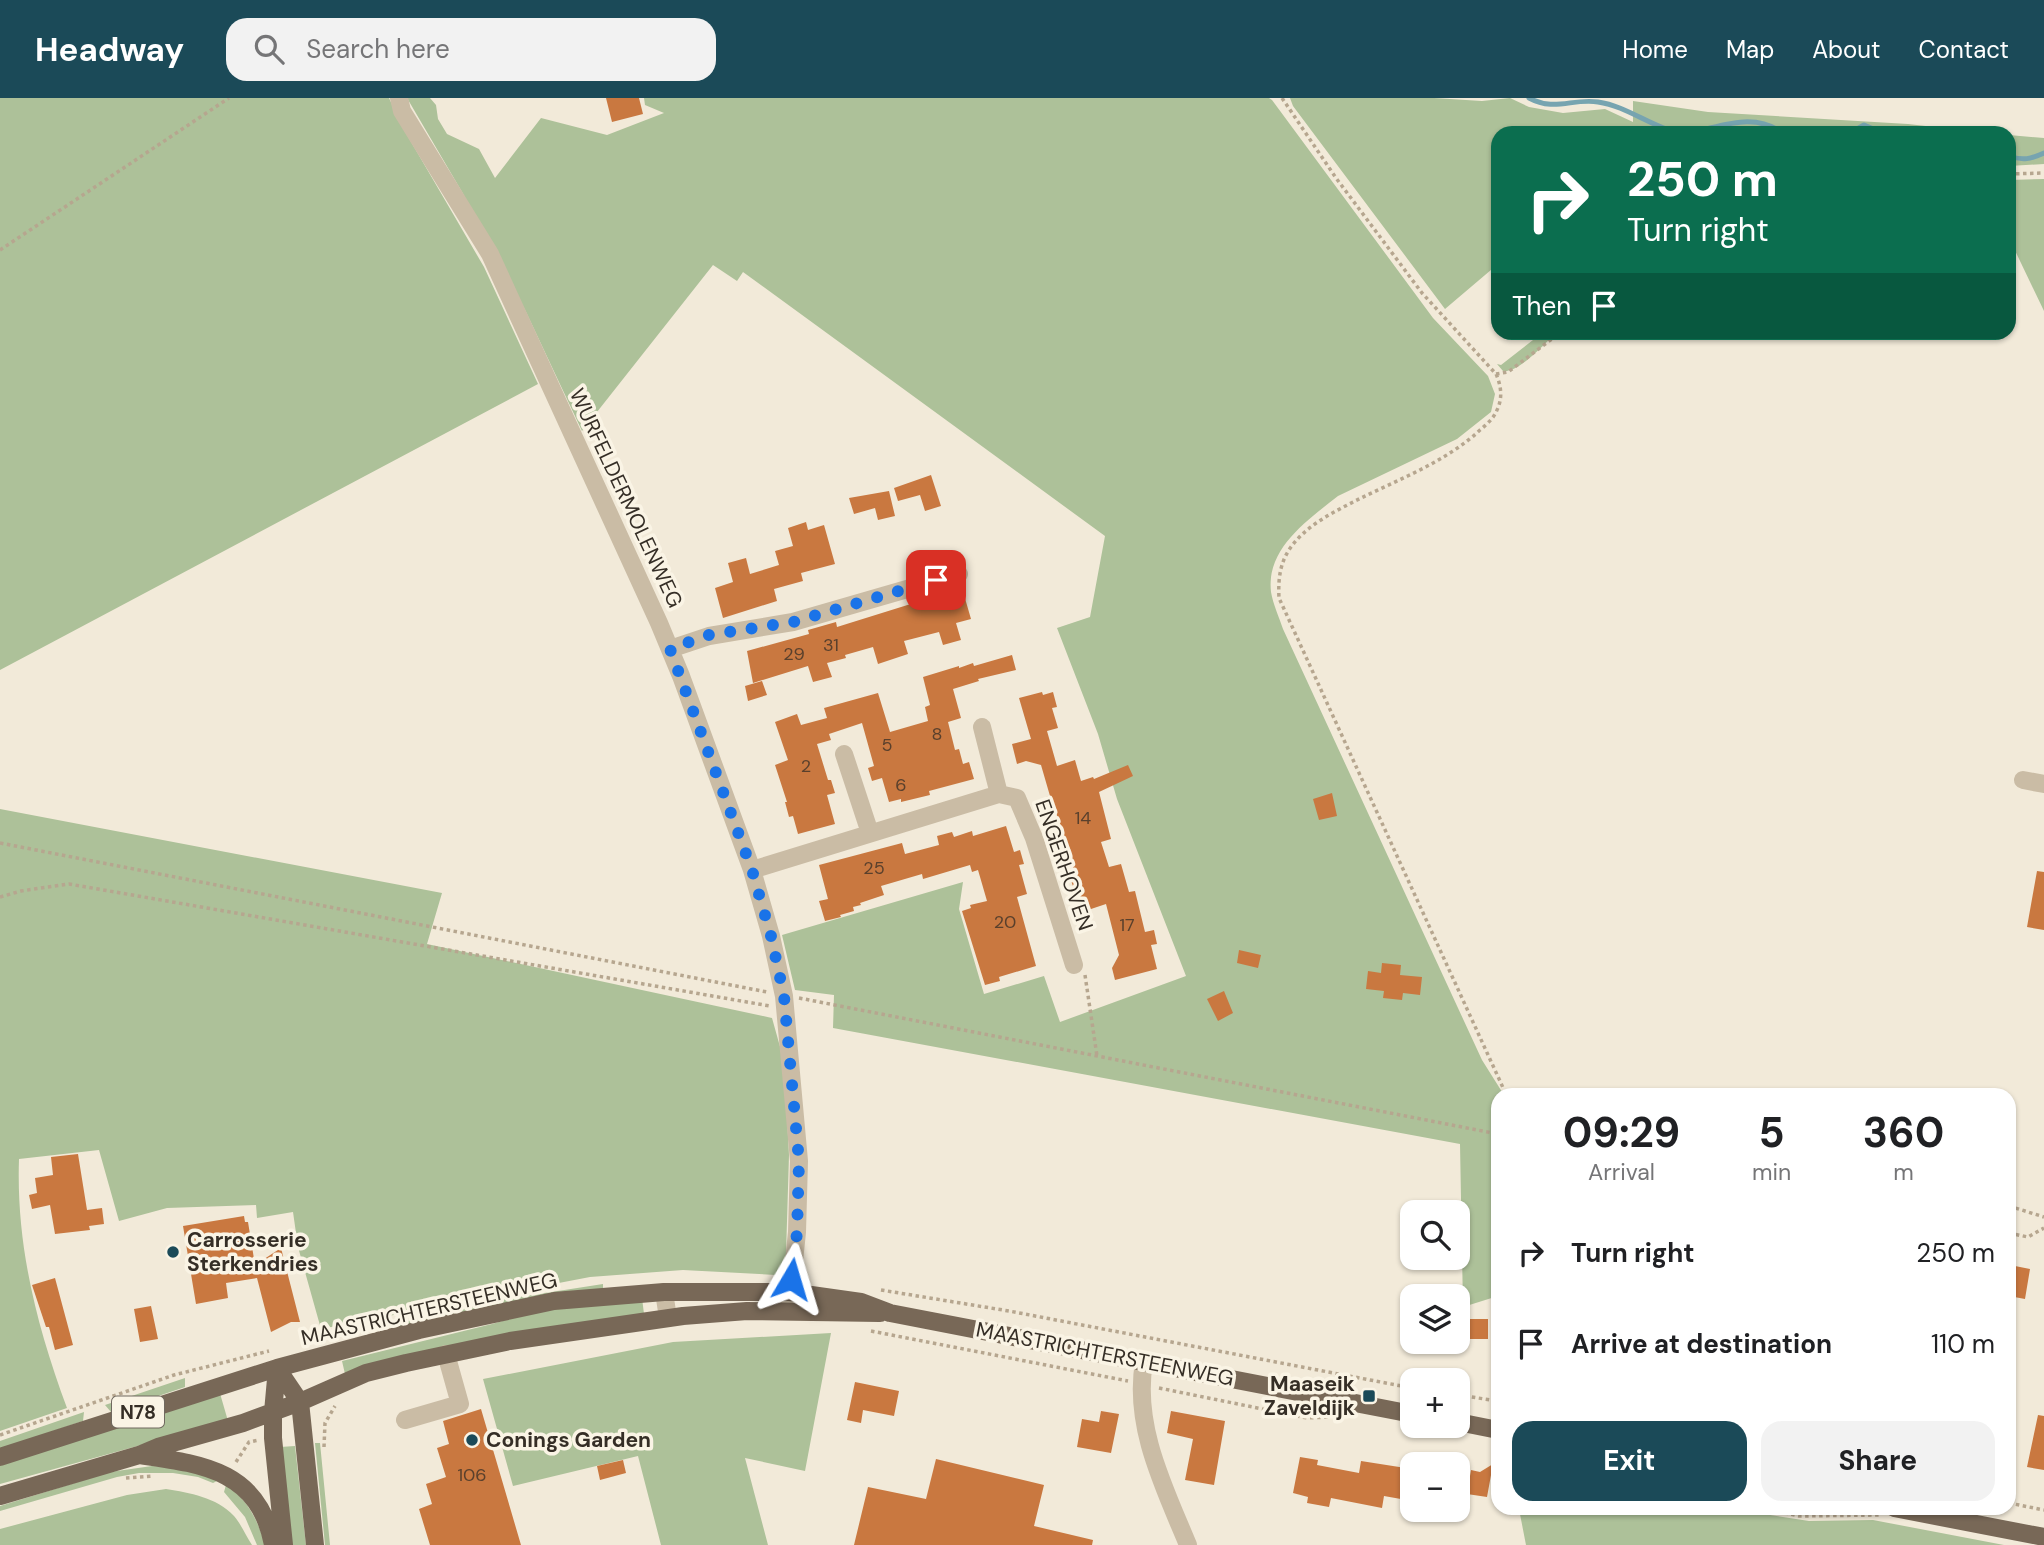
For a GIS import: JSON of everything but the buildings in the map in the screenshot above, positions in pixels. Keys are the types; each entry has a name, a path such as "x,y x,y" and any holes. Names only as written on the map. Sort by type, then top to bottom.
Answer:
{"main road":[{"name":"MAASTRICHTERSTEENWEG","path":"0,1457 230,1381 419,1330 554,1301 664,1292 790,1292 861,1302 890,1312 1400,1411"},
{"name":"MAASTRICHTERSTEENWEG","path":"0,1496 243,1423 366,1373 446,1354 510,1341 668,1318 747,1311 789,1310 858,1314 890,1312"},
{"path":"277,1368 300,1402 315,1545"},
{"path":"277,1368 272,1412 284,1545"},
{"path":"1470,1424 1491,1429"},
{"path":"139,1455 190,1463 227,1476 240,1484 266,1519 274,1545"},
{"path":"1929,1515 2044,1538"}],"street":[{"name":"WURFELDERMOLENWEG","path":"399,98 402,111 489,254 670,649 752,870 771,936 785,1002 799,1161 797,1233 789,1310"},
{"path":"670,649 709,635 793,622 959,573"},
{"path":"752,870 999,794 982,727"},
{"path":"844,754 870,832"},
{"path":"2023,780 2044,784"},
{"name":"ENGERHOVEN","path":"999,794 1017,798 1034,838 1074,965"},
{"path":"664,1292 668,1318"},
{"path":"405,1420 460,1404 446,1354"},
{"path":"1144,1362 1140,1384 1142,1414 1156,1465 1188,1545"}],"path":[{"path":"0,250 229,98"},
{"path":"1282,98 1336,178 1422,293 1496,374 1501,392 1498,409 1492,419 1468,441 1321,519 1292,545 1283,559 1278,580 1279,598 1503,1088"},
{"path":"2016,173 2044,173"},
{"path":"1496,374 1507,372 1550,340"},
{"path":"0,843 785,1002"},
{"path":"0,897 69,884 1097,1056 1491,1133"},
{"path":"1074,965 1086,976 1097,1056"},
{"path":"2016,1208 2044,1217"},
{"path":"2016,1234 2028,1237 2044,1228"},
{"name":"MAASTRICHTERSTEENWEG","path":"875,1289 1009,1311 1400,1386"},
{"name":"MAASTRICHTERSTEENWEG","path":"862,1330 1307,1418 1341,1417"},
{"path":"0,1435 174,1375 226,1361 230,1381"},
{"path":"1470,1397 1491,1400"},
{"path":"323,1432 328,1415 334,1407"},
{"path":"233,1467 249,1442 243,1423"},
{"path":"118,1480 156,1476"},
{"path":"2016,1504 2044,1510"}],"green space":[{"path":"0,98 389,98 403,128 484,267 538,384 0,670"},
{"path":"407,98 430,98 436,105 438,119 447,134 479,149 495,178 541,118 607,135 664,113 645,105 644,98 1272,100 1433,318 1488,376 1495,394 1491,412 1457,439 1338,496 1302,525 1282,549 1271,576 1271,592 1283,629 1482,1060 1500,1088 1491,1088 1491,1298 1470,1305 1470,1284 1463,1284 1462,1270 1470,1270 1470,1200 1461,1200 1460,1144 833,1028 834,995 795,990 782,935 963,882 959,909 984,994 1044,976 1060,1022 1186,976 1117,799 1098,734 1057,628 1090,617 1105,536 743,272 737,281 713,265 582,431 526,312 462,192"},
{"path":"1290,98 1434,98 1482,101 1510,98 1529,107 1563,113 1605,109 1633,122 1633,101 1708,112 1926,126 1491,126 1491,270 1445,309 1293,106"},
{"path":"2016,136 2044,138 2044,164 2016,166"},
{"path":"2044,179 2044,311 2016,253 2016,180"},
{"path":"1533,340 1549,340 1524,363 1503,371 1497,364 1501,365"},
{"path":"0,809 442,893 427,944 772,1018 784,1061 789,1155 786,1254 776,1275 683,1270 590,1277 321,1329 298,1247 293,1212 257,1218 256,1205 167,1208 119,1221 99,1150 19,1159 25,1255 46,1347 67,1408 0,1431"},
{"path":"603,1284 603,1290 401,1328 399,1323 494,1301"},
{"path":"642,1298 644,1314 345,1374 342,1361 544,1309"},
{"path":"831,1333 805,1471 745,1458 768,1545 661,1545 638,1456 513,1486 483,1379 673,1342"},
{"path":"185,1378 185,1387 111,1412 105,1405"},
{"path":"219,1390 228,1421 0,1484 0,1463"},
{"path":"84,1412 83,1421 0,1449 0,1441"},
{"path":"315,1443 320,1443 330,1545 325,1545"},
{"path":"295,1446 306,1545 291,1545 280,1447"},
{"path":"152,1466 175,1467 219,1480 213,1483 198,1477 173,1473 139,1473 0,1511 0,1506 110,1472"},
{"path":"226,1485 246,1504 266,1545 257,1545 245,1517 224,1492"},
{"path":"166,1489 193,1494 219,1504 234,1516 252,1545 0,1545 0,1529 127,1495"},
{"path":"1520,1515 1770,1515 1809,1521 1873,1520 2004,1545 1526,1545"}],"waterway":[{"path":"1529,98 1547,104 1589,101 1609,104 1659,126"},
{"path":"1720,126 1737,122 1771,126"},
{"path":"1862,126 1866,126"},
{"path":"2016,157 2027,159 2044,153"}],"place":[{"name":"Carrosserie Sterkendries","path":"173,1252"},
{"name":"Maaseik Zaveldijk","path":"1369,1396"},
{"name":"Conings Garden","path":"472,1440"}],"route":[{"path":"791,1279 797,1233 799,1161 784,996 771,936 752,870 670,649 709,635 793,622 936,580"}]}
